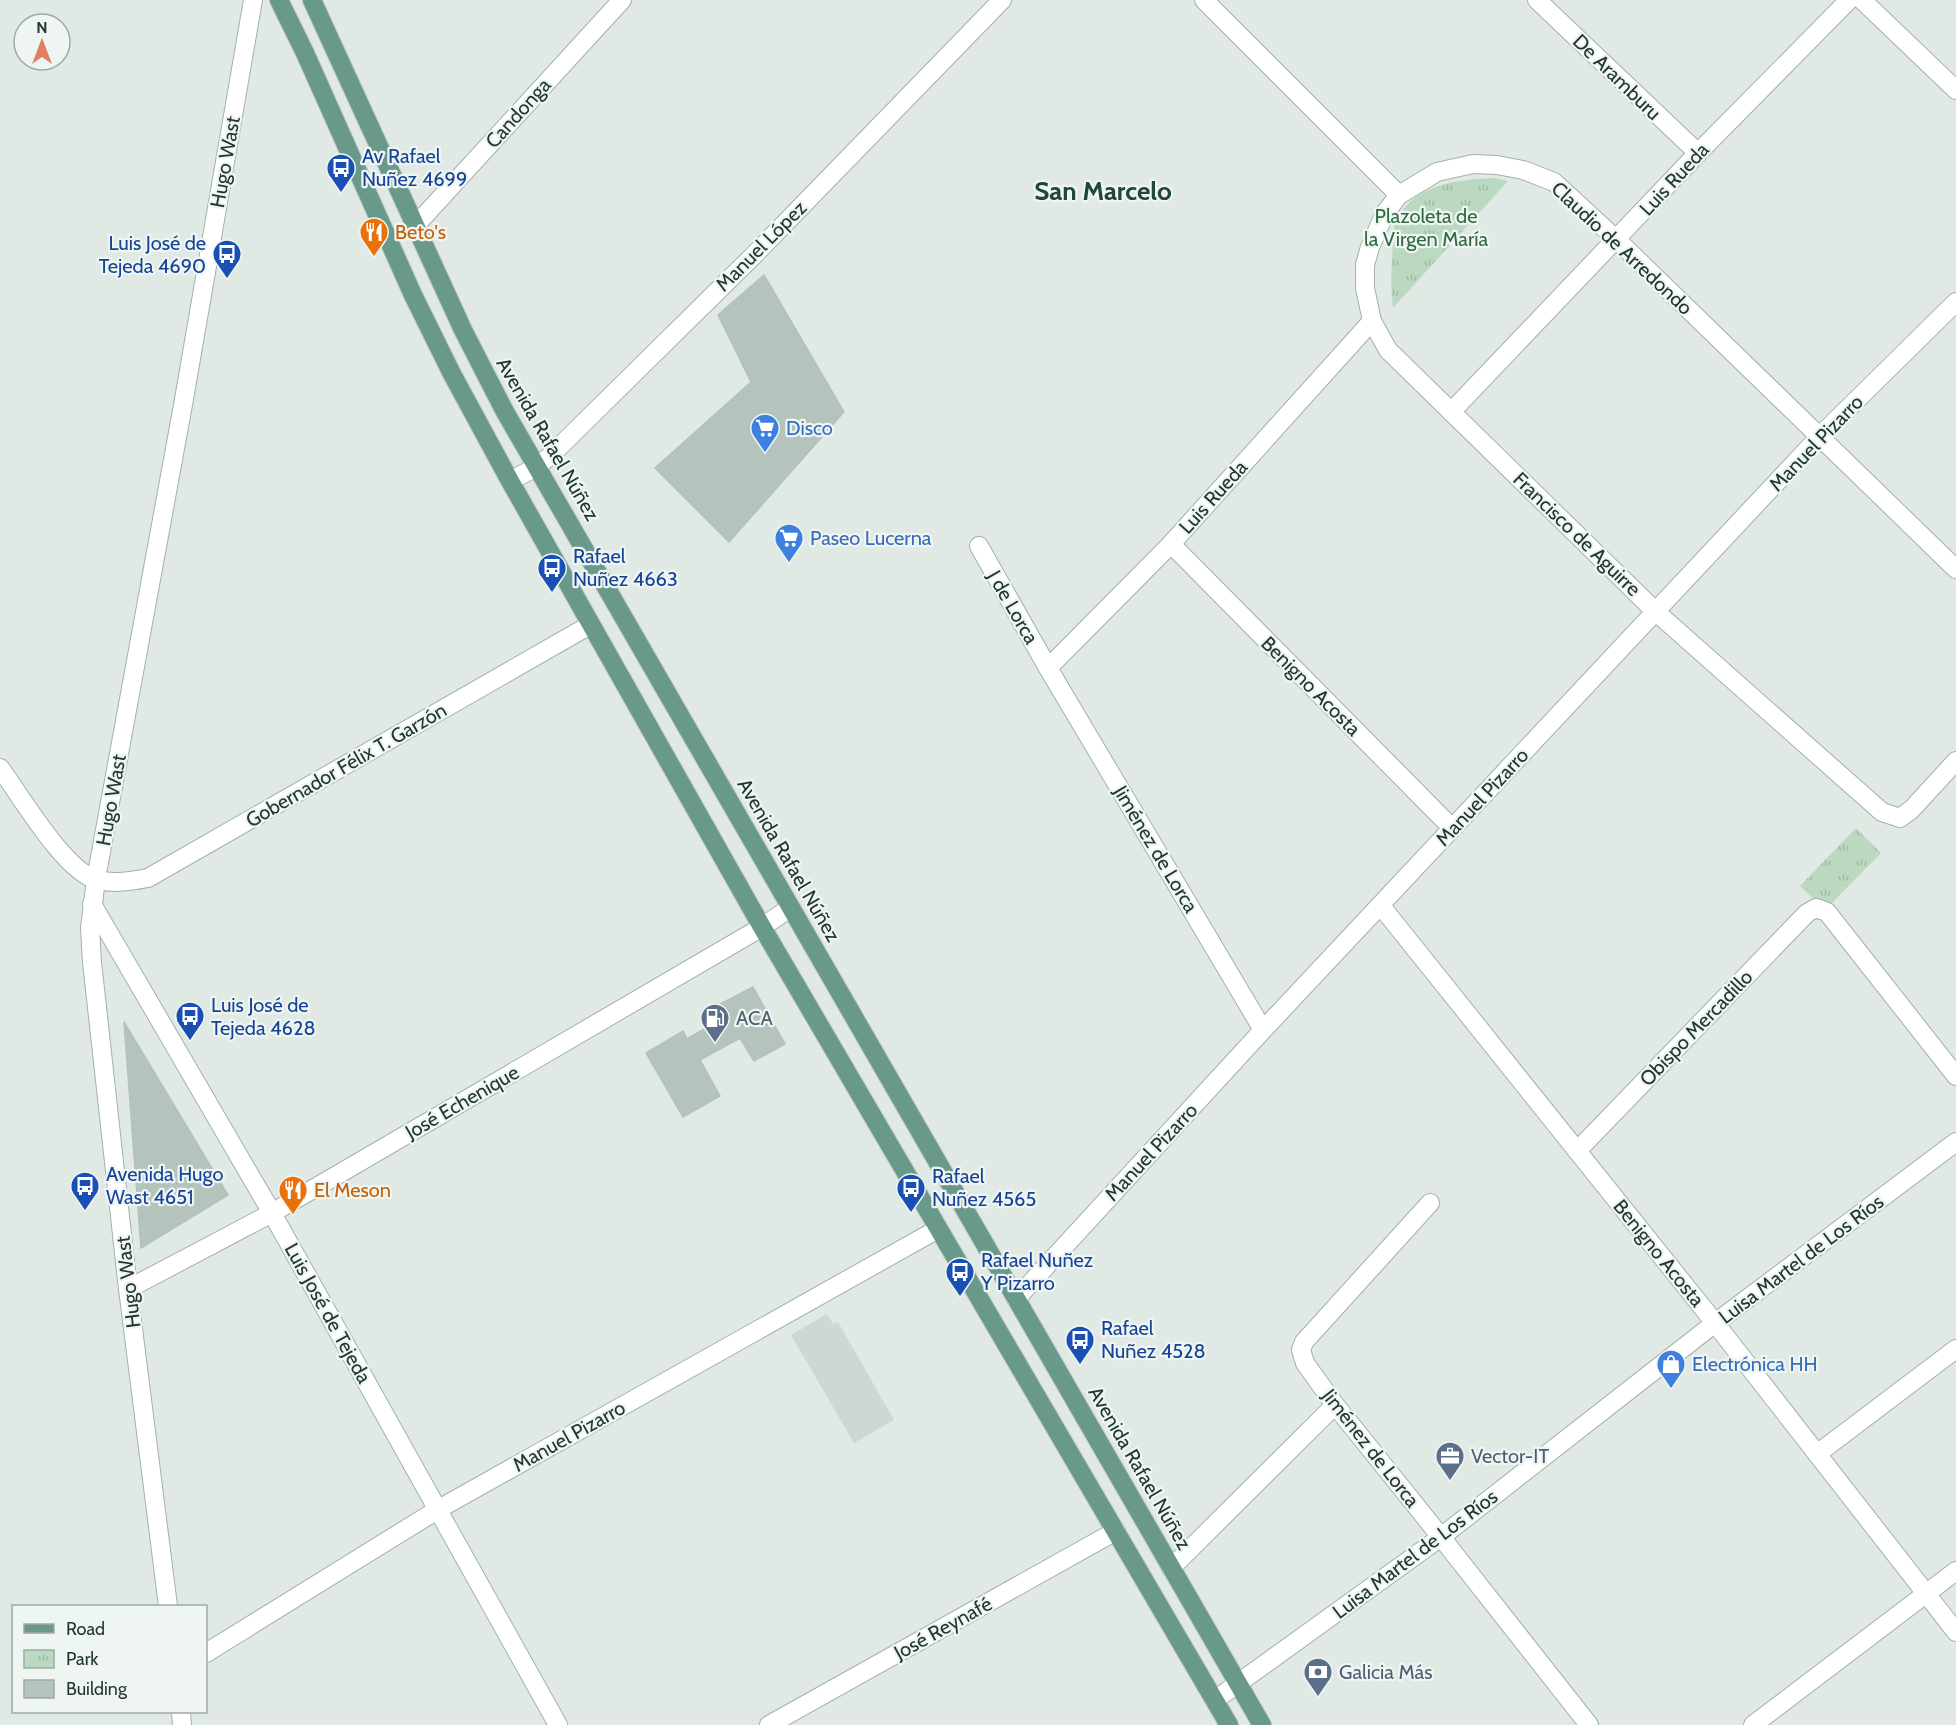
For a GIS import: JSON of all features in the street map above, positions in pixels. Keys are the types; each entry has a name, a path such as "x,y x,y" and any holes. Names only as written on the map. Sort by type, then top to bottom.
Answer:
{"main road":[{"path":"279,0 305,53 412,295 510,481 762,927 1229,1725"},
{"name":"Avenida Rafael Núñez","path":"312,0 474,355 1262,1725"}],"street":[{"name":"Hugo Wast","path":"168,1605 128,1289 90,928 96,879 254,0"},
{"name":"Candonga","path":"415,226 622,0"},
{"name":"Manuel López","path":"510,481 550,456 757,252 1002,0"},
{"path":"1204,0 1399,195"},
{"name":"De Aramburu","path":"1537,0 1698,153"},
{"name":"Luis Rueda","path":"1451,412 1698,153 1849,0"},
{"path":"1863,0 1956,90"},
{"name":"Claudio de Arredondo","path":"1399,195 1437,172 1473,164 1497,165 1523,170 1554,182 1617,240 1956,569"},
{"name":"Francisco de Aguirre","path":"1399,195 1384,213 1365,265 1365,288 1372,321 1388,350 1656,612 1882,812 1900,818 1912,809 1956,761"},
{"name":"Manuel Pizarro","path":"1016,1299 1263,1030 1820,436 1956,302"},
{"name":"Luis Rueda","path":"1048,668 1171,544 1372,321"},
{"name":"Benigno Acosta","path":"1171,544 1452,828"},
{"name":"J de Lorca","path":"979,546 1048,668"},
{"name":"Gobernador Félix T. Garzón","path":"96,879 124,883 148,878 590,625"},
{"name":"Jiménez de Lorca","path":"1048,668 1263,1030"},
{"path":"0,768 45,832 66,857 73,865 96,879"},
{"name":"Luis José de Tejeda","path":"92,904 272,1213 558,1725"},
{"name":"Benigno Acosta","path":"1381,906 1715,1323 1956,1632"},
{"name":"José Echenique","path":"128,1289 272,1213 762,927 790,908"},
{"name":"Obispo Mercadillo","path":"1578,1151 1807,913 1816,908 1827,912 1956,1076"},
{"name":"Luisa Martel de Los Ríos","path":"1215,1700 1441,1537 1715,1323 1956,1142"},
{"name":"Jiménez de Lorca","path":"1430,1203 1304,1342 1301,1350 1305,1363 1335,1405 1589,1725"},
{"name":"Manuel Pizarro","path":"207,1652 437,1510 938,1229"},
{"path":"1817,1454 1956,1349"},
{"path":"1171,1568 1335,1405"},
{"name":"José Reynafé","path":"770,1725 1116,1531"},
{"path":"1753,1725 1956,1571"}],"shaded area":[{"path":"827,1314 833,1324 838,1322 894,1420 854,1443 791,1335"}],"green space":[{"name":"Plazoleta de la Virgen María","path":"1494,178 1508,181 1393,308 1391,276 1393,236 1395,225 1402,212 1411,201 1436,187 1465,180"},
{"path":"1856,828 1881,853 1825,910 1800,886"}],"building":[{"path":"764,275 844,412 729,542 655,468 751,382 718,315"},
{"path":"753,987 785,1044 754,1061 740,1038 700,1060 720,1096 683,1117 646,1053 683,1031 687,1039 727,1016 720,1004"},
{"path":"124,1022 228,1195 141,1248"}],"place":[{"name":"Av Rafael Nuñez 4699","path":"341,194"},
{"name":"Beto's","path":"374,258"},
{"name":"Luis José de Tejeda 4690","path":"227,280"},
{"name":"Disco","path":"765,454"},
{"name":"Paseo Lucerna","path":"789,564"},
{"name":"Rafael Nuñez 4663","path":"552,594"},
{"name":"Luis José de Tejeda 4628","path":"190,1042"},
{"name":"ACA","path":"715,1044"},
{"name":"Avenida Hugo Wast 4651","path":"85,1212"},
{"name":"Rafael Nuñez 4565","path":"911,1214"},
{"name":"El Meson","path":"293,1216"},
{"name":"Rafael Nuñez Y Pizarro","path":"960,1298"},
{"name":"Rafael Nuñez 4528","path":"1080,1366"},
{"name":"Electrónica HH","path":"1671,1390"},
{"name":"Vector-IT","path":"1450,1482"},
{"name":"Galicia Más","path":"1318,1698"}],"district":[{"name":"San Marcelo","path":"1103,191"}]}
